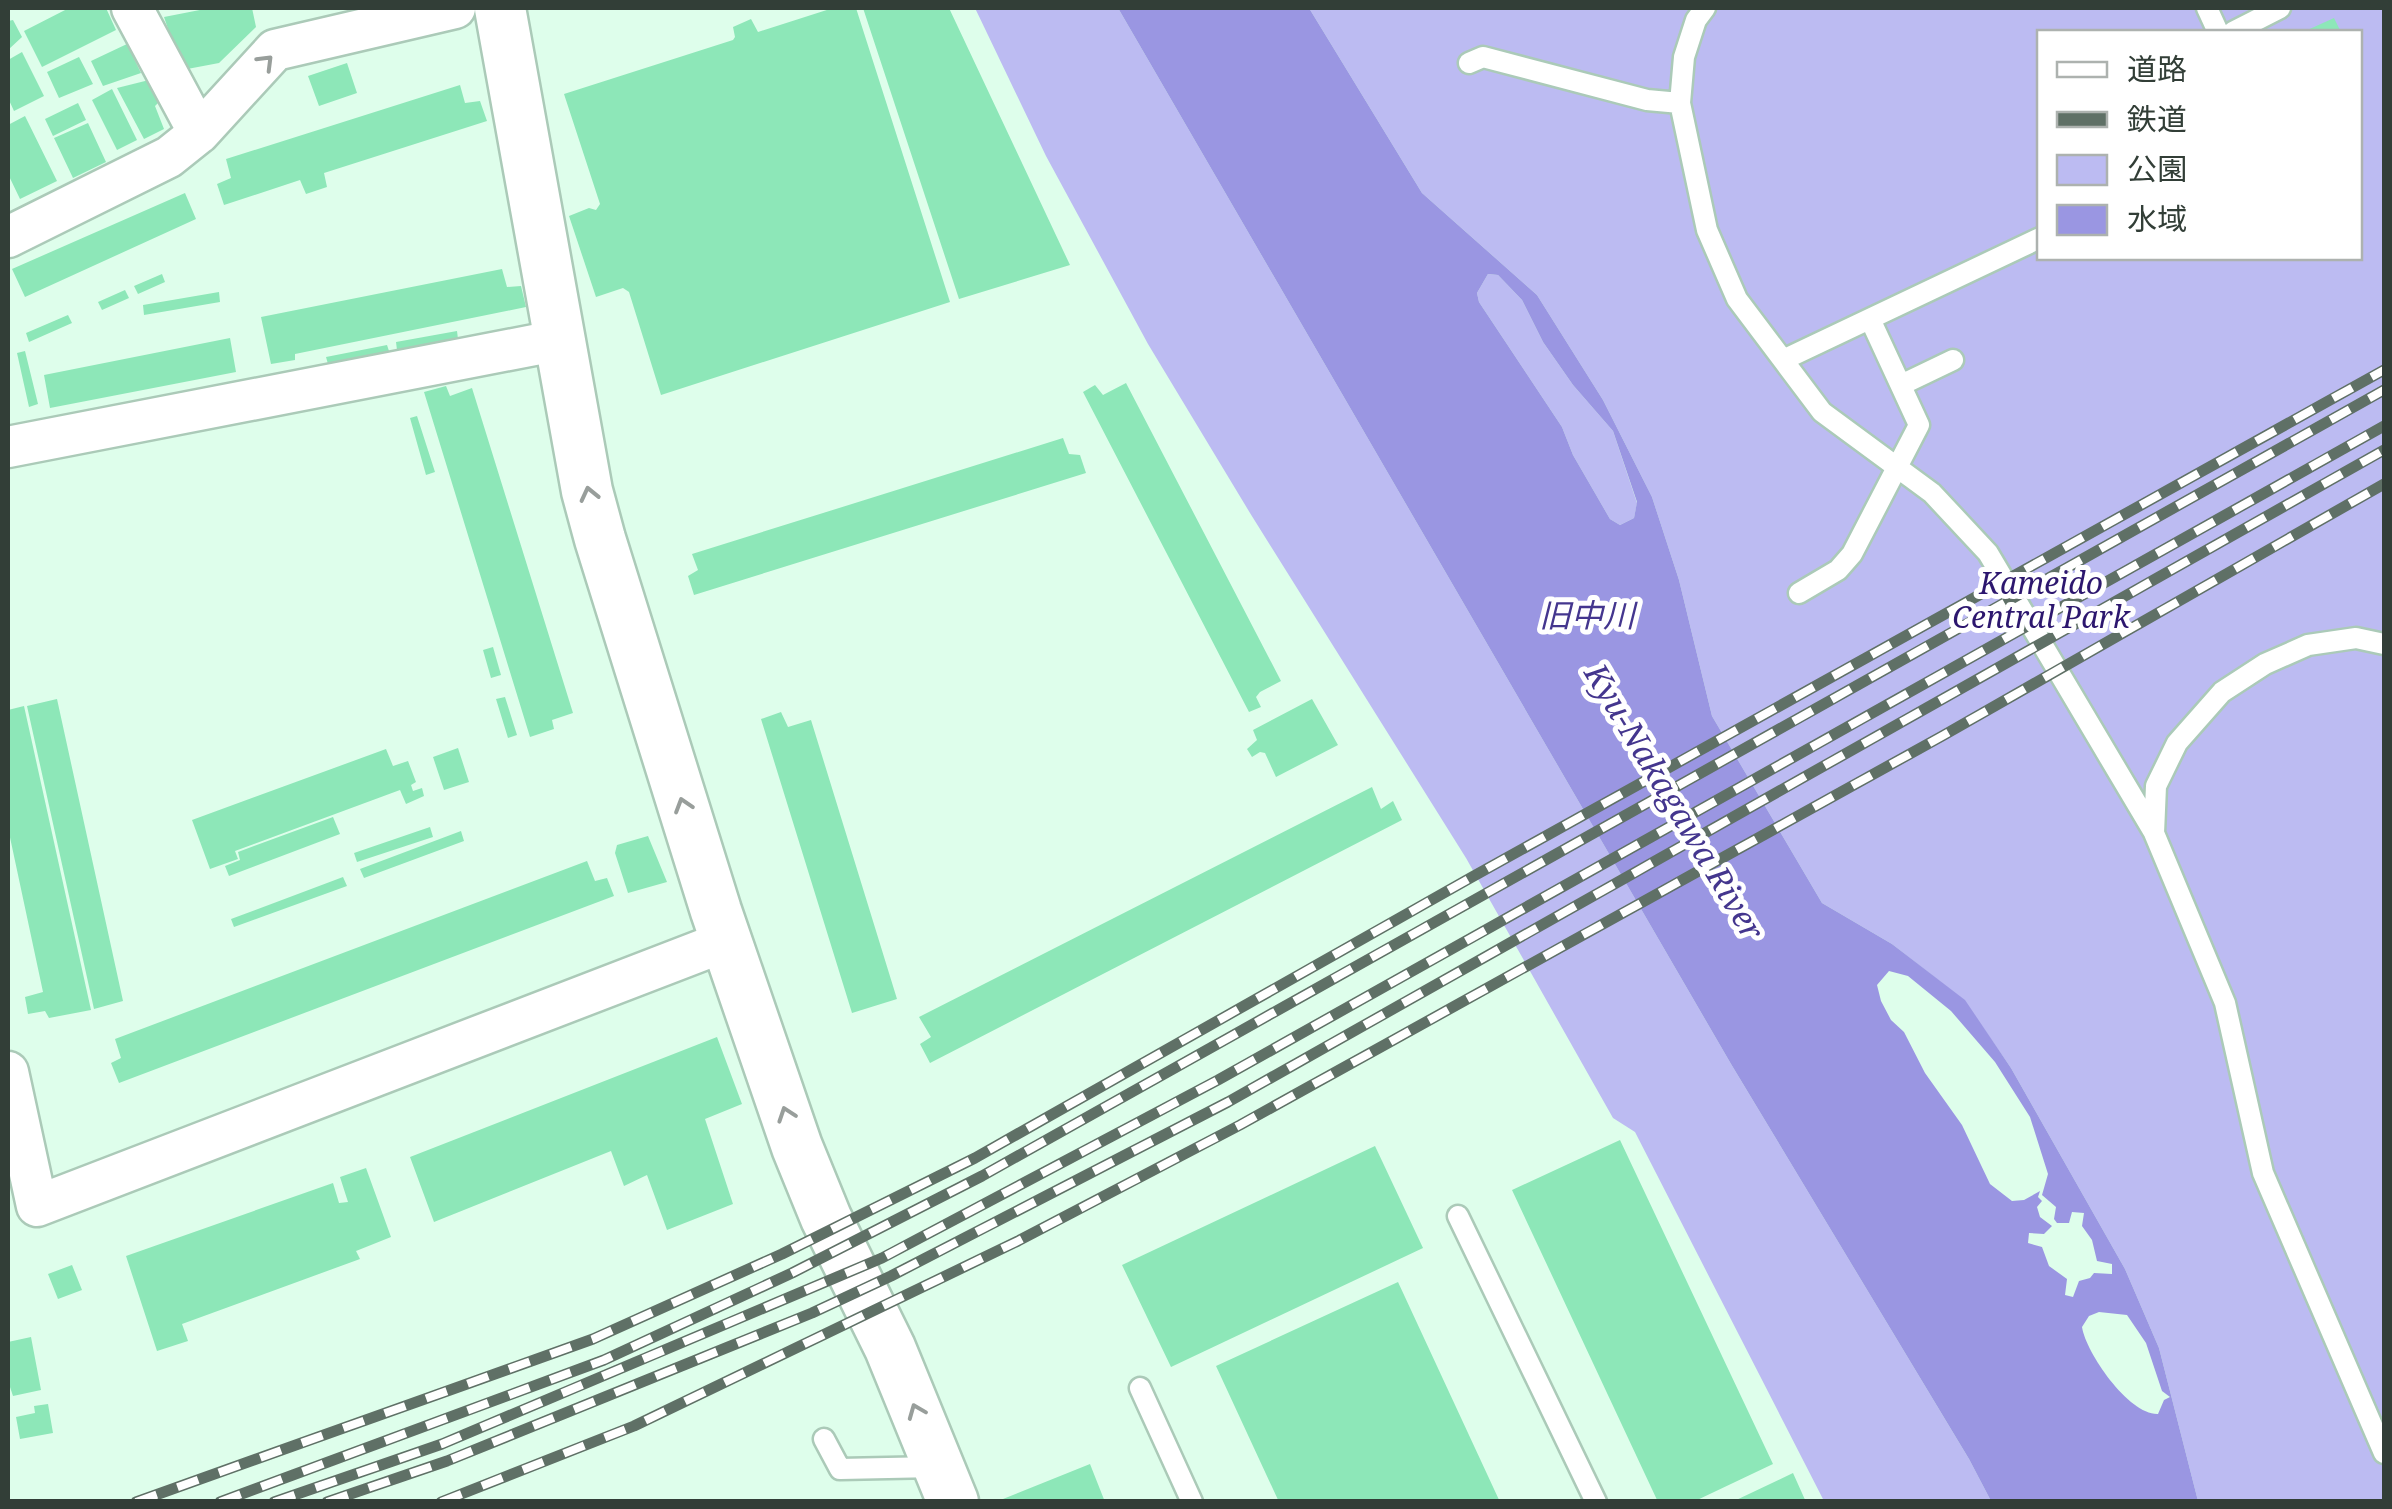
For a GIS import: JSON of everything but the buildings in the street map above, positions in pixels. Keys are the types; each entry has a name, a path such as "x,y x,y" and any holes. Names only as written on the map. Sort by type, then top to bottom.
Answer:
{"street":[{"path":"132,8 200,133"},
{"path":"8,237 170,158 200,133 275,50 456,8"},
{"path":"500,8 587,491 600,539 726,941 797,1146 826,1218 890,1348 945,1484"},
{"path":"8,447 560,340"},
{"path":"8,1072 22,1210 726,941"}],"lane":[{"path":"1705,8 1696,20 1684,56 1680,103 1707,230 1737,299 1822,412 1932,494 1988,553 2154,833 2225,1003 2262,1174 2377,1423 2384,1453"},
{"path":"2237,30 2280,8"},
{"path":"1470,63 1483,58 1647,100 1680,103"},
{"path":"1783,360 2037,239"},
{"path":"1799,593 1838,570 1852,554 1920,425 1870,319"},
{"path":"1903,384 1953,360"},
{"path":"2154,833 2156,786 2177,743 2222,692 2265,664 2308,645 2356,638 2384,644"},
{"path":"1458,1216 1596,1502"},
{"path":"1140,1388 1192,1502"},
{"path":"824,1438 840,1469 945,1484"}],"green space":[{"path":"975,8 1118,8 1731,1064 1991,1501 1824,1501 1635,1132 1613,1118 1466,858 1148,344 1046,156"},
{"name":"Kameido Central Park","path":"1309,8 2384,8 2384,1501 2198,1501 2159,1348 2125,1269 2011,1068 1964,1000 1892,944 1822,903 1712,716 1679,580 1652,497 1603,400 1537,295 1422,193"},
{"path":"1488,274 1498,275 1522,300 1543,342 1573,385 1613,431 1637,503 1634,518 1620,525 1610,519 1573,455 1562,427 1479,302 1477,293"}],"water":[{"name":"旧中川","path":"1118,8 1309,8 1422,193 1537,295 1603,400 1652,497 1679,580 1712,716 1822,903 1892,944 1965,1000 2011,1068 2125,1269 2159,1348 2198,1501 1991,1501 1731,1064","holes":["1488,274 1498,275 1522,300 1543,342 1573,385 1613,431 1637,502 1634,518 1620,525 1610,519 1573,455 1562,427 1479,302 1477,293","1889,971 1908,976 1951,1011 1995,1062 2030,1117 2048,1174 2042,1195 2056,1207 2054,1219 2057,1223 2069,1223 2072,1212 2084,1213 2082,1226 2092,1240 2097,1261 2112,1264 2112,1274 2094,1273 2079,1281 2073,1297 2065,1295 2067,1279 2049,1266 2042,1247 2028,1243 2029,1233 2044,1234 2052,1226 2040,1217 2040,1191 2024,1200 2012,1201 1990,1184 1962,1125 1925,1073 1904,1032 1891,1020 1877,985","2099,1312 2127,1315 2146,1343 2162,1391 2170,1397 2164,1400 2158,1414 2134,1404 2100,1366 2082,1327 2089,1316"]}],"railway":[{"path":"136,1502 593,1339 782,1254 975,1158 2384,370"},
{"path":"220,1502 604,1360 792,1273 982,1176 2384,390"},
{"path":"274,1502 442,1444 882,1258 1218,1080 2384,426"},
{"path":"327,1502 447,1461 812,1313 891,1276 1228,1102 2384,450"},
{"path":"441,1502 634,1426 1018,1241 1240,1125 1944,735 2384,484"}],"water label":[{"name":"Kyu-Nakagawa River","path":"1674,802"}]}
